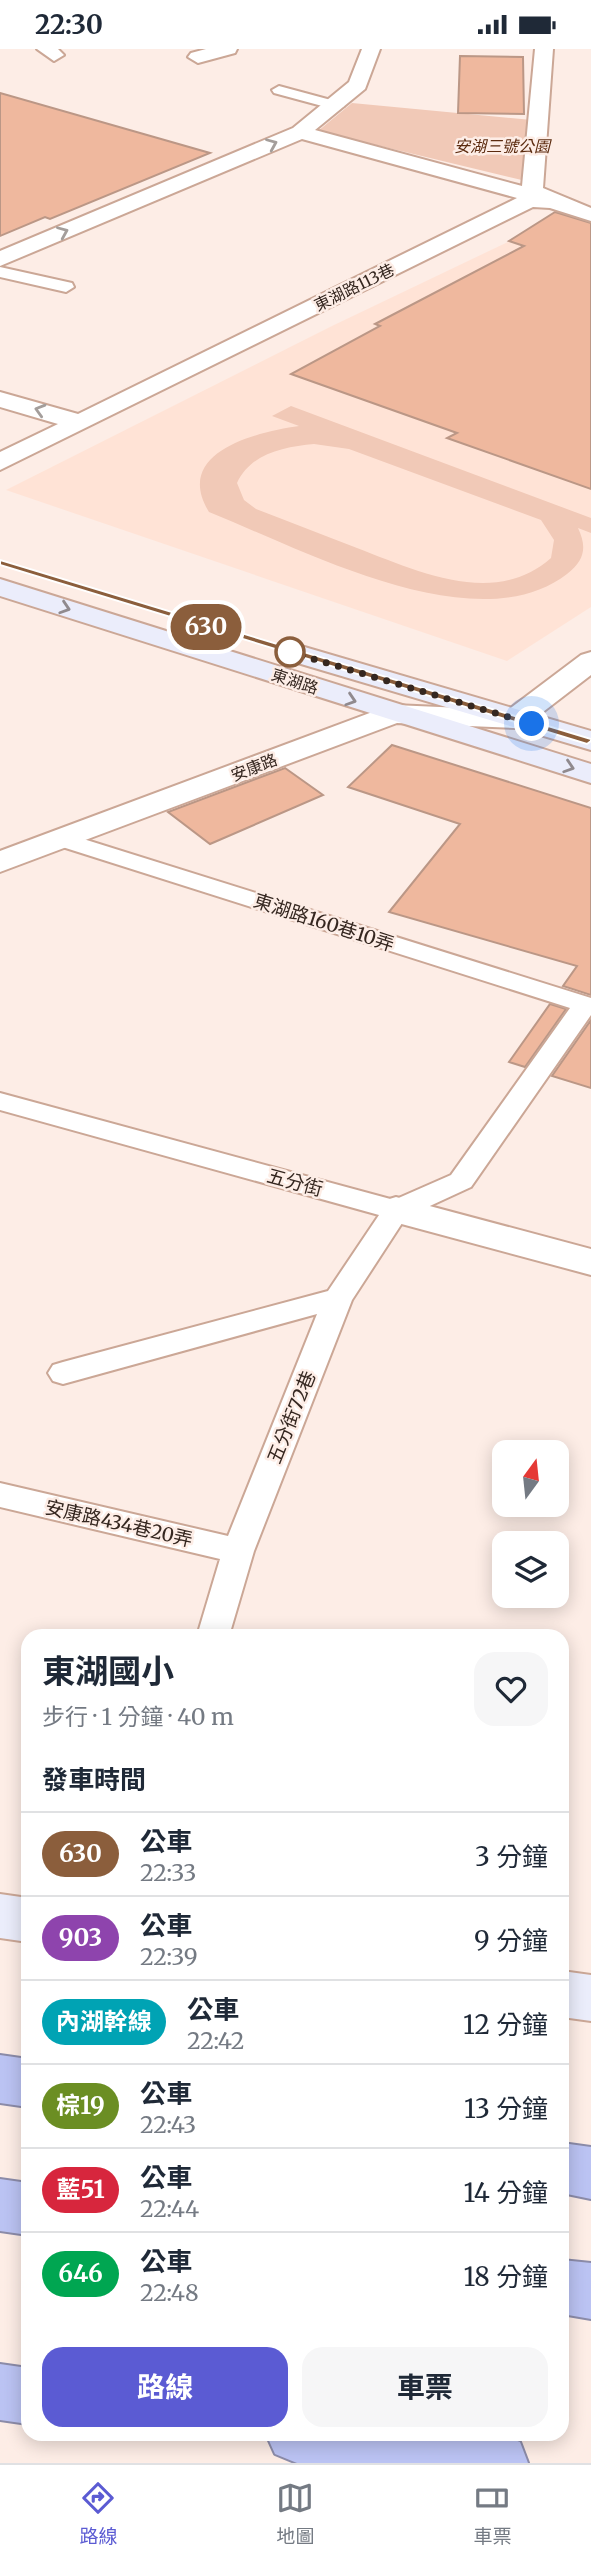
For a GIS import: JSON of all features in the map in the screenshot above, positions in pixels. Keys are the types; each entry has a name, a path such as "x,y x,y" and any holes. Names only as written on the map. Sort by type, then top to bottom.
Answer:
{"highway":[{"path":"0,2079 21,2083"},
{"path":"569,2169 591,2172"},
{"path":"0,2205 21,2208"},
{"path":"569,2288 591,2291"},
{"path":"0,2392 21,2395"},
{"path":"344,2441 499,2463"}],"street":[{"path":"198,57 228,49"},
{"path":"0,259 300,132 337,106 358,85 371,49"},
{"path":"544,49 532,191 591,215"},
{"path":"300,132 558,202"},
{"name":"東湖路113巷","path":"0,462 530,200 558,202"},
{"path":"0,399 80,422"},
{"name":"東湖路","path":"2,583 394,714 591,775"},
{"name":"東湖路","path":"2,583 591,741"},
{"path":"515,719 591,661"},
{"name":"安康路","path":"0,862 394,714 515,719"},
{"name":"五分街","path":"396,1210 591,1262"},
{"path":"0,1916 21,1919"},
{"path":"569,1995 591,1998"}],"lane":[{"path":"279,90 337,106"},
{"path":"0,272 65,287"},
{"name":"東湖路160巷10弄","path":"61,839 589,1005 461,1181 396,1210"},
{"name":"五分街","path":"0,1101 396,1210"},
{"name":"五分街72巷","path":"215,1629 238,1551 338,1298 396,1210"},
{"path":"63,1373 338,1298"},
{"name":"安康路434巷20弄","path":"0,1496 238,1551"}],"shaded area":[{"path":"558,218 591,227 591,607 507,661 6,490 332,326"}],"green space":[{"name":"安湖三號公園","path":"352,103 532,120 526,181 318,131"},
{"path":"291,406 591,518 591,533 578,528 583,541 581,558 567,574 529,593 486,599 438,595 389,583 339,566 209,512 201,491 202,474 210,460 242,440 299,426 272,416","holes":["314,444 349,449 541,520 554,540 551,558 529,573 505,581 481,583 430,574 256,509 244,500 237,483 251,465 269,453"]}],"building":[{"path":"460,56 523,57 524,114 458,113"},
{"path":"0,93 210,153 50,219 45,217 0,236"},
{"path":"555,212 591,223 591,489 447,438 457,433 291,374 380,326 375,324 524,246 509,241"},
{"path":"392,745 591,808 591,995 563,986 577,966 389,912 460,824 348,787"},
{"path":"285,768 323,795 210,844 168,812"},
{"path":"550,1004 566,1009 525,1067 509,1062"},
{"path":"591,1020 591,1088 552,1076"}],"bus line":[{"name":"630","path":"0,563 330,665 591,741"}],"route":[{"path":"290,652 532,724"}]}
